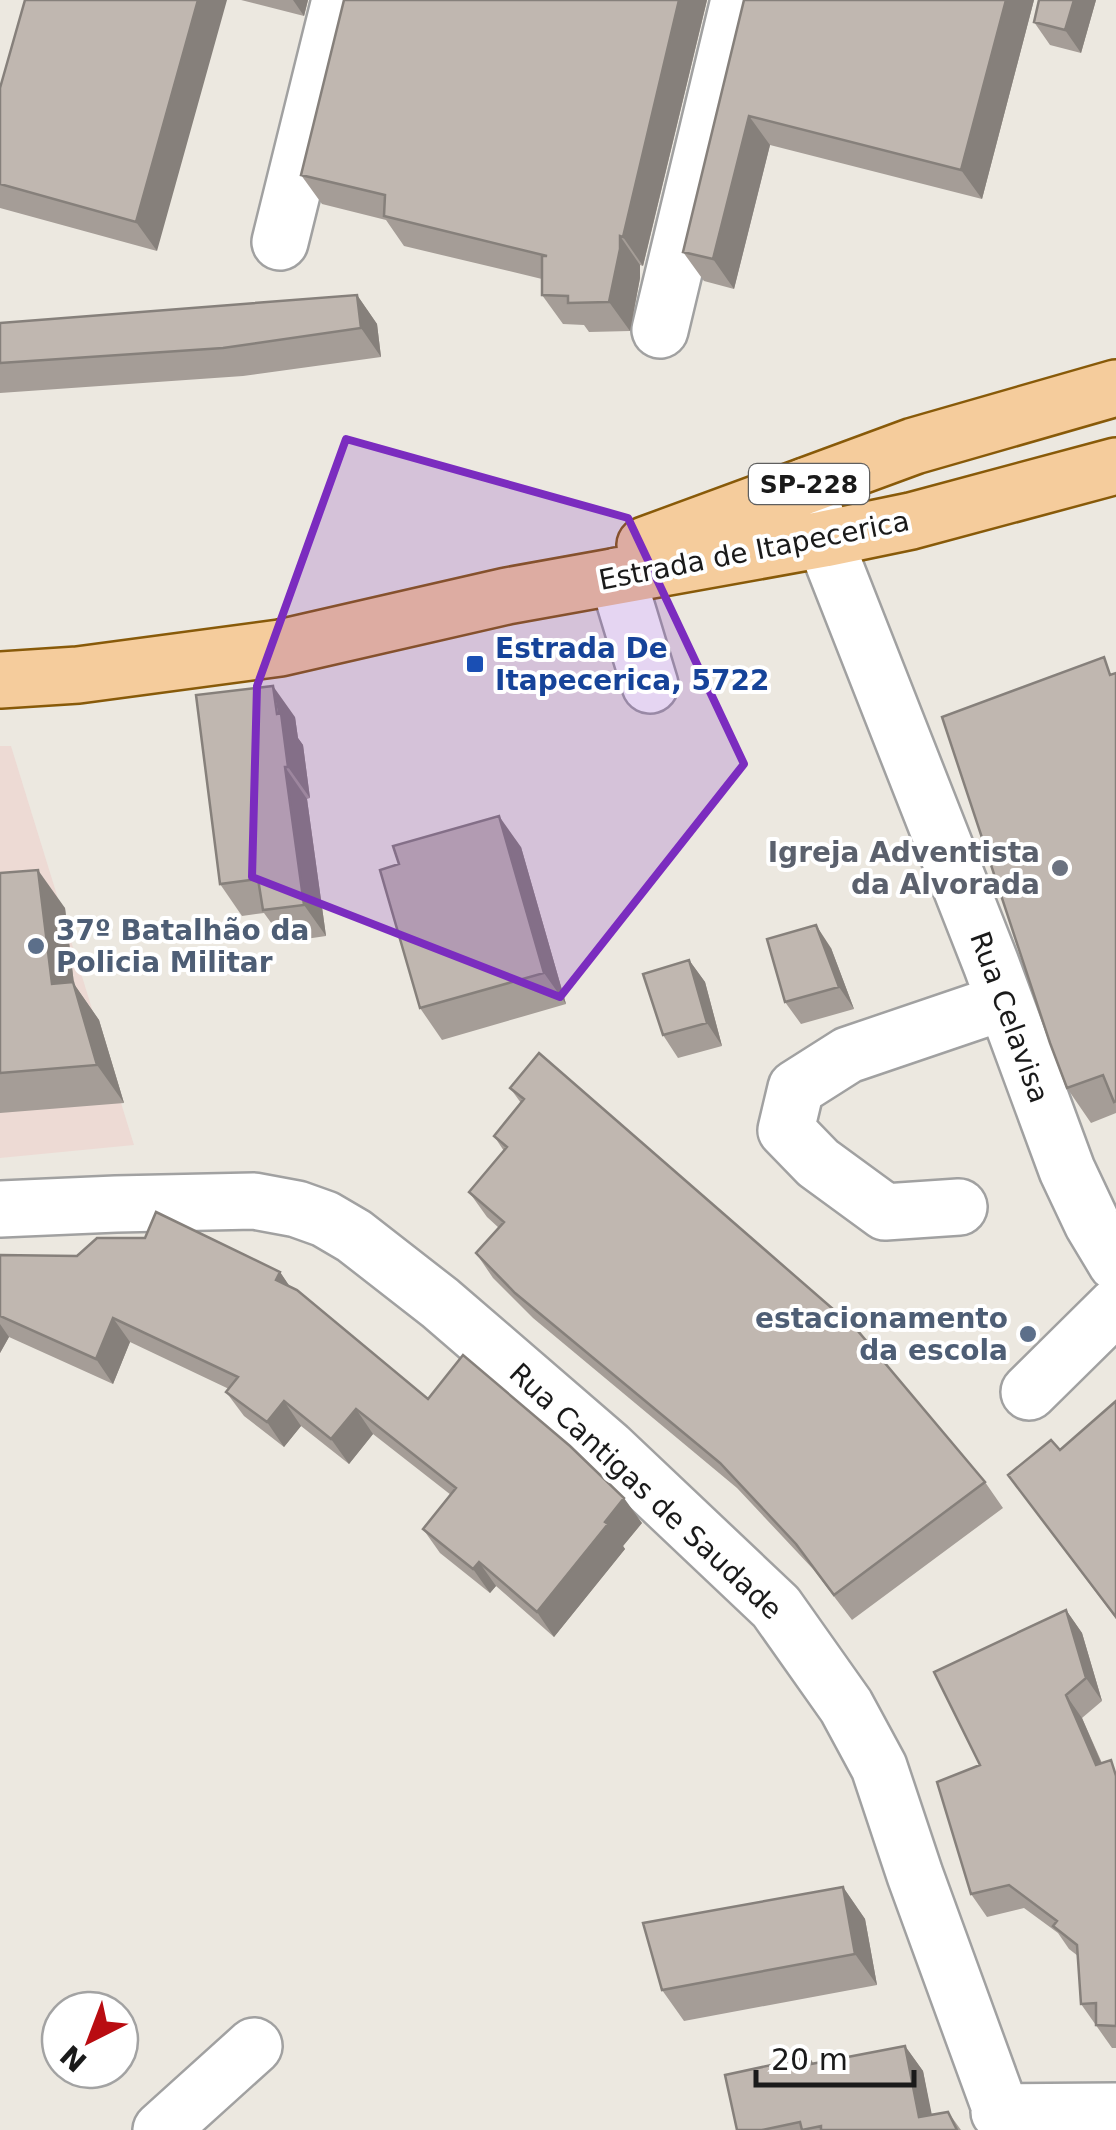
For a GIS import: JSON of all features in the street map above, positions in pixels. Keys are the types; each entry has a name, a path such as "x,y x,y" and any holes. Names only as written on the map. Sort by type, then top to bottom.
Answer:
{"main road":[{"name":"Estrada de Itapecerica","path":"507,596 914,446 1116,388"},
{"name":"Estrada de Itapecerica","path":"0,680 78,675 280,648 507,596 911,521 1116,466"}],"street":[{"path":"280,242 340,0"},
{"path":"660,330 739,0"},
{"name":"Rua Celavisa","path":"806,486 1067,1170 1108,1233"},
{"path":"618,576 650,685"},
{"path":"958,1207 885,1212 818,1163 786,1130 796,1088 848,1055 1004,1002"},
{"name":"Rua Cantigas de Saudade","path":"0,1209 254,1201 324,1219 354,1236 440,1303 608,1448 776,1607 846,1706 880,1767 1003,2121"},
{"path":"1030,1392 1116,1306"},
{"path":"162,2130 254,2046"},
{"path":"1003,2121 1116,2111"}],"highlighted area":[{"path":"346,439 628,518 744,764 560,997 252,877 257,686"}],"shaded area":[{"name":"37º Batalhão da Policia Militar","path":"0,746 11,746 134,1145 0,1158"}],"building":[{"path":"25,0 198,0 136,222 0,184 0,88"},
{"path":"344,0 679,0 623,237 620,236 609,302 568,303 568,296 542,295 542,256 547,256 384,216 385,195 301,175"},
{"path":"744,0 1006,0 961,170 749,116 713,259 683,252"},
{"path":"1039,0 1074,0 1065,30 1034,22"},
{"path":"357,295 361,328 223,348 0,363 0,323"},
{"name":"Igreja Adventista da Alvorada","path":"1104,657 1110,675 1116,673 1114,1102 1103,1075 1067,1088 942,717"},
{"path":"273,686 277,714 281,713 304,905 263,910 258,879 220,884 196,695"},
{"path":"499,816 544,973 420,1008 380,870 399,864 393,846"},
{"path":"38,870 52,984 73,982 97,1065 0,1073 0,873"},
{"path":"816,925 839,987 785,1002 767,939"},
{"path":"689,960 707,1023 663,1035 643,974"},
{"path":"539,1053 857,1330 985,1482 834,1595 796,1544 720,1463 515,1293 476,1253 504,1222 469,1192 507,1147 494,1136 524,1099 510,1088"},
{"path":"156,1212 280,1272 276,1280 297,1290 428,1399 463,1355 570,1446 624,1498 605,1522 608,1524 537,1612 479,1562 473,1569 423,1529 456,1488 356,1409 331,1439 284,1401 267,1422 226,1392 238,1377 113,1318 96,1359 0,1316 0,1255 77,1256 97,1238 145,1238"},
{"path":"1116,1401 1116,1617 1008,1475 1051,1440 1060,1450"},
{"path":"1066,1610 1086,1678 1066,1695 1096,1765 1111,1760 1116,1776 1116,2026 1096,2025 1096,2003 1081,2004 1077,1945 1053,1926 1057,1921 1009,1885 971,1894 937,1782 980,1765 934,1672"},
{"path":"843,1887 855,1954 662,1990 643,1923"},
{"path":"905,2046 919,2117 948,2112 957,2130 821,2130 821,2126 802,2130 800,2122 762,2130 737,2130 725,2075 809,2057 811,2064"}],"place":[{"name":"Estrada De Itapecerica, 5722","path":"475,664"},
{"name":"Igreja Adventista da Alvorada","path":"1060,868"},
{"name":"37º Batalhão da Policia Militar","path":"36,946"},
{"name":"estacionamento da escola","path":"1028,1334"}]}
